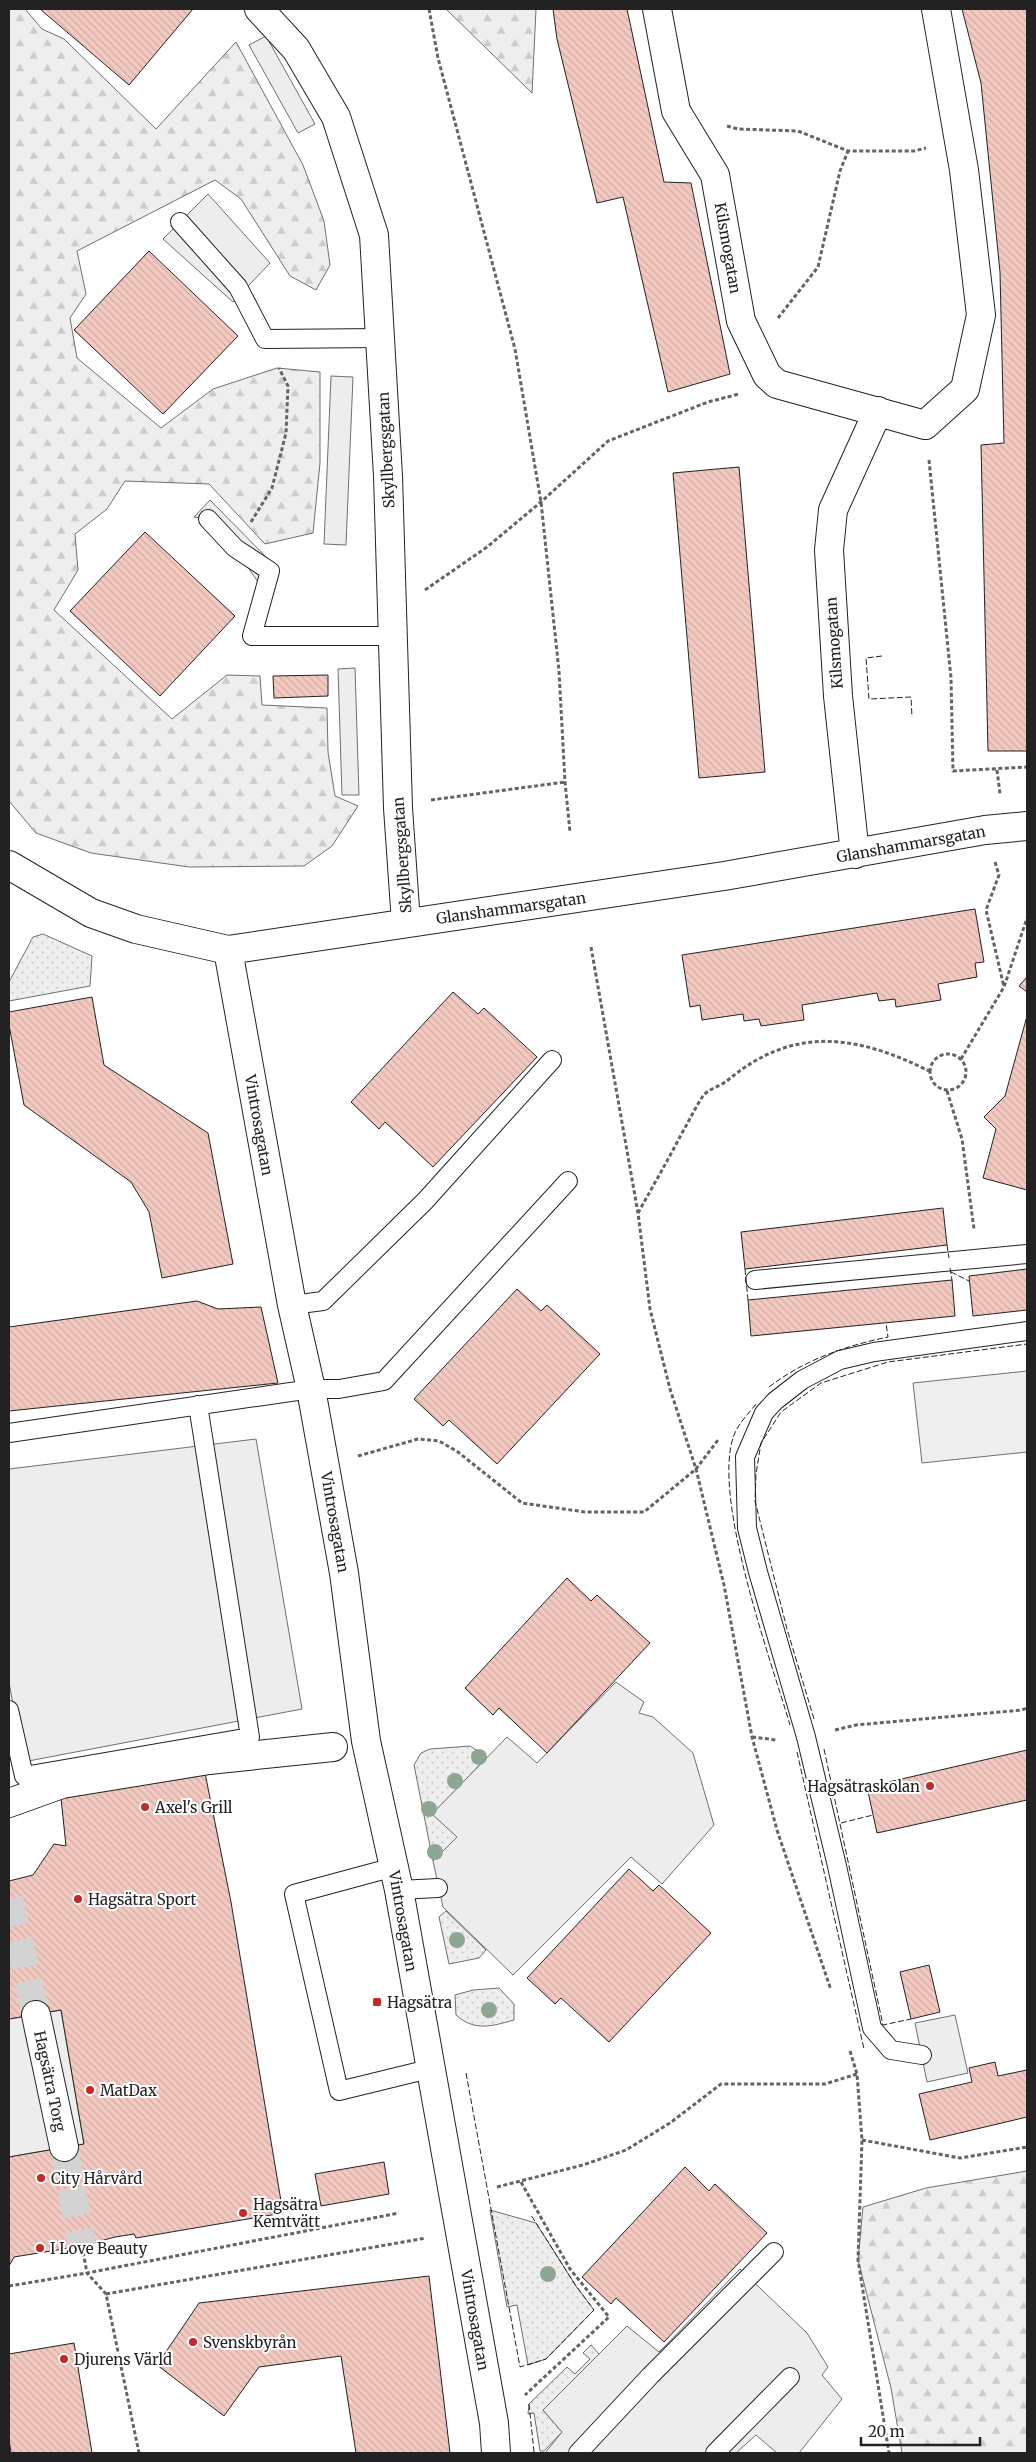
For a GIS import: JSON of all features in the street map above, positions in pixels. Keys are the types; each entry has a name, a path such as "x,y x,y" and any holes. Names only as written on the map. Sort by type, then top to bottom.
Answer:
{"street":[{"name":"Skyllbergsgatan","path":"259,9 296,50 336,117 374,235 382,338 391,601 394,636 398,808 406,923"},
{"name":"Kilsmogatan","path":"658,9 676,111 716,175 741,321 767,376 778,384"},
{"path":"778,384 925,424 965,389 981,315 964,170 936,9"},
{"name":"Kilsmogatan","path":"855,854 838,696 829,550 833,510 878,411"},
{"name":"Glanshammarsgatan","path":"9,865 91,913 136,929 228,950 715,878 985,830 1027,826"},
{"name":"Vintrosagatan","path":"228,950 292,1305 311,1389 344,1573 366,1741 396,1878 494,2423 496,2453"},
{"path":"9,1803 62,1784 209,1760 333,1747"},
{"name":"Hagsätra Torg","path":"36,2014 64,2147"}],"lane":[{"path":"180,222 238,287 265,339 382,338"},
{"path":"208,519 234,548 270,571 252,636 394,636"},
{"path":"292,1305 323,1301 425,1201 552,1060"},
{"path":"9,1433 311,1389 339,1389 384,1381 568,1182"},
{"path":"754,1280 1027,1254"},
{"path":"922,2055 891,2050 872,2028 837,1866 806,1737 747,1528 744,1457 764,1413 802,1380 840,1360 882,1350 1027,1331"},
{"path":"9,1710 16,1785 250,1737 198,1405"},
{"path":"429,2069 339,2091 294,1894 396,1878 438,1888"},
{"path":"578,2453 650,2376 774,2252"},
{"path":"715,2453 790,2377"}],"path":[{"path":"428,9 438,58 515,349 541,502 558,671 564,782 570,832"},
{"path":"676,111 738,129 798,131 848,151 914,151"},
{"path":"754,349 818,267 840,171 848,151"},
{"path":"234,548 272,488 286,433 288,386 265,339"},
{"path":"391,601 428,589 487,546 541,502 608,441 708,402 778,384"},
{"path":"925,424 951,678 953,771 1027,766"},
{"path":"398,808 434,800 564,782"},
{"path":"985,830 999,875 986,910 1004,987"},
{"path":"961,1059 1004,987 1027,918"},
{"path":"591,947 638,1213 650,1309 670,1389 696,1469 724,1585 752,1737 777,1830 833,1997"},
{"path":"638,1213 704,1094 725,1083 749,1062 783,1047 826,1041 861,1044 894,1053 929,1071 934,1084 947,1091 962,1139 978,1260"},
{"path":"929,1071 936,1058 949,1054 961,1059 967,1072 960,1086 947,1091"},
{"path":"350,1458 418,1439 439,1441 458,1452 522,1503 585,1512 644,1512 696,1469"},
{"path":"752,1737 787,1742 856,1725 1027,1708"},
{"path":"849,2049 857,2074 862,2140 858,2260 889,2453"},
{"path":"497,2188 583,2165 626,2150 670,2123 720,2084 825,2084 857,2074"},
{"path":"862,2140 960,2158 1027,2146"},
{"path":"518,2401 609,2317 570,2269 521,2182"},
{"path":"9,2286 87,2273 399,2213"},
{"path":"106,2294 459,2232"},
{"path":"82,2246 87,2273 106,2294 139,2453"}],"green space":[{"path":"9,9 25,9 42,29 64,39 156,129 236,42 303,165 324,221 330,265 316,290 290,276 241,199 215,180 77,251 86,294 70,318 77,358 161,428 213,389 277,368 320,372 320,463 313,533 265,544 209,484 125,481 107,509 75,534 78,570 54,610 172,719 227,675 260,676 262,705 327,708 328,752 335,796 358,806 332,846 304,866 189,867 91,853 36,833 9,801"},
{"path":"446,9 536,9 532,93"},
{"path":"43,934 92,956 90,986 9,1001 9,982 33,937"},
{"path":"1027,1371 1027,1452 922,1463 913,1383"},
{"path":"470,1746 487,1757 433,1814 458,1837 433,1861 414,1765 421,1753 430,1749"},
{"path":"446,1911 486,1950 479,1958 449,1964 439,1917"},
{"path":"499,1988 514,2004 514,2020 491,2026 477,2026 456,2015 455,1995 473,1990"},
{"path":"1027,2171 1027,2453 902,2453 891,2388 858,2260 863,2207 926,2188"},
{"path":"490,2210 536,2223 576,2286 594,2310 546,2359 528,2365 517,2305 507,2307"},
{"path":"591,2345 599,2354 543,2410 562,2432 544,2451 540,2451 534,2413 528,2414 529,2404 567,2367 575,2374 590,2359 583,2353"}],"shaded area":[{"path":"266,36 315,124 298,133 249,45"},
{"path":"208,194 270,263 233,302 163,239"},
{"path":"331,376 353,377 346,545 324,544"},
{"path":"210,500 275,566 258,582 235,548 209,519 194,517"},
{"path":"355,668 359,795 342,795 338,669"},
{"path":"256,1439 302,1709 23,1762 9,1682 9,1469"},
{"path":"616,1682 644,1702 639,1713 653,1717 693,1753 714,1825 662,1884 631,1857 513,1975 443,1907 433,1861 457,1837 432,1814 507,1737 537,1763"},
{"path":"61,2010 84,2144 9,2157 9,2019"},
{"path":"955,2015 968,2073 927,2082 915,2023"},
{"path":"740,2269 807,2333 828,2367 822,2375 842,2399 799,2453 777,2453 756,2435 736,2453 545,2453 562,2432 543,2410 627,2326 659,2352"}],"building":[{"path":"40,9 193,9 129,85"},
{"path":"553,9 627,9 664,182 691,183 730,374 668,392 623,197 597,203 557,39"},
{"path":"962,9 1027,9 1027,751 988,751 981,445 1004,443 1000,272 981,83"},
{"path":"149,251 238,336 163,414 74,330"},
{"path":"739,467 765,772 699,778 673,473"},
{"path":"145,532 235,616 160,696 70,611"},
{"path":"328,675 328,696 274,698 273,676"},
{"path":"975,909 984,962 975,963 977,977 938,984 941,1000 896,1007 895,999 879,1001 877,993 802,1005 804,1020 761,1026 759,1019 744,1021 743,1014 702,1020 700,1005 690,1007 682,955"},
{"path":"1027,977 1027,992 1019,986"},
{"path":"453,992 478,1014 484,1008 537,1057 433,1167 385,1122 379,1129 351,1102"},
{"path":"92,997 104,1065 208,1133 233,1264 162,1278 149,1212 131,1182 24,1105 9,1025 9,1012"},
{"path":"1027,1016 1027,1190 983,1178 996,1129 984,1117 1005,1096"},
{"path":"943,1208 947,1245 745,1269 741,1232"},
{"path":"1027,1269 1027,1310 973,1316 969,1276"},
{"path":"952,1280 955,1316 751,1336 748,1300"},
{"path":"517,1289 541,1311 547,1305 600,1354 497,1464 449,1420 443,1426 414,1399"},
{"path":"197,1301 218,1309 261,1307 278,1383 9,1411 9,1327"},
{"path":"567,1578 591,1601 597,1595 650,1643 547,1753 499,1708 493,1715 465,1688"},
{"name":"Hagsätraskolan","path":"1027,1750 1027,1800 877,1833 867,1787"},
{"path":"205,1773 231,1902 283,2213 136,2238 134,2234 115,2237 82,2246 14,2257 9,2266 9,2157 84,2144 61,2010 9,2019 9,1881 33,1875 54,1844 66,1846 61,1798"},
{"path":"629,1869 653,1891 659,1885 711,1933 609,2042 561,1998 555,2004 527,1978"},
{"path":"929,1965 940,2012 911,2019 900,1972"},
{"path":"995,2062 998,2076 1027,2070 1027,2117 930,2140 919,2094 972,2082 969,2068"},
{"path":"384,2162 389,2194 321,2206 315,2174"},
{"path":"685,2167 709,2191 715,2184 767,2233 664,2342 616,2298 611,2304 582,2277"},
{"path":"429,2276 450,2453 356,2453 341,2356 259,2367 224,2416 157,2365 199,2303"},
{"path":"74,2343 92,2453 11,2453 9,2439 9,2354"}],"tunnel":[{"path":"9,1899 36,2015"},
{"path":"64,2147 82,2246"}],"fence":[{"path":"882,656 866,658 869,699 911,697 912,717"},
{"path":"947,1245 949,1258"},
{"path":"950,1268 952,1280"},
{"path":"745,1269 748,1300"},
{"path":"951,1272 969,1281"},
{"path":"769,1387 796,1369 826,1355 888,1337 886,1323"},
{"path":"814,1719 787,1629 755,1501 756,1474 761,1443 781,1412 821,1383 888,1362 1027,1344"},
{"path":"756,1404 734,1435 729,1462 730,1497 746,1578 790,1725"},
{"path":"824,1749 883,2025 911,2019"},
{"path":"797,1752 864,2049"},
{"path":"841,1823 873,1815"},
{"path":"466,2073 520,2367 546,2359 594,2310 576,2286 531,2215"},
{"path":"529,2404 534,2452"}],"place":[{"name":"Hagsätraskolan","path":"930,1786"},
{"name":"Axel's Grill","path":"145,1807"},
{"name":"Hagsätra Sport","path":"78,1899"},
{"name":"Hagsätra","path":"377,2002"},
{"name":"MatDax","path":"90,2090"},
{"name":"City Hårvård","path":"41,2178"},
{"name":"Hagsätra Kemtvätt","path":"243,2213"},
{"name":"I Love Beauty","path":"40,2248"},
{"name":"Svenskbyrån","path":"193,2342"},
{"name":"Djurens Värld","path":"64,2359"}]}
